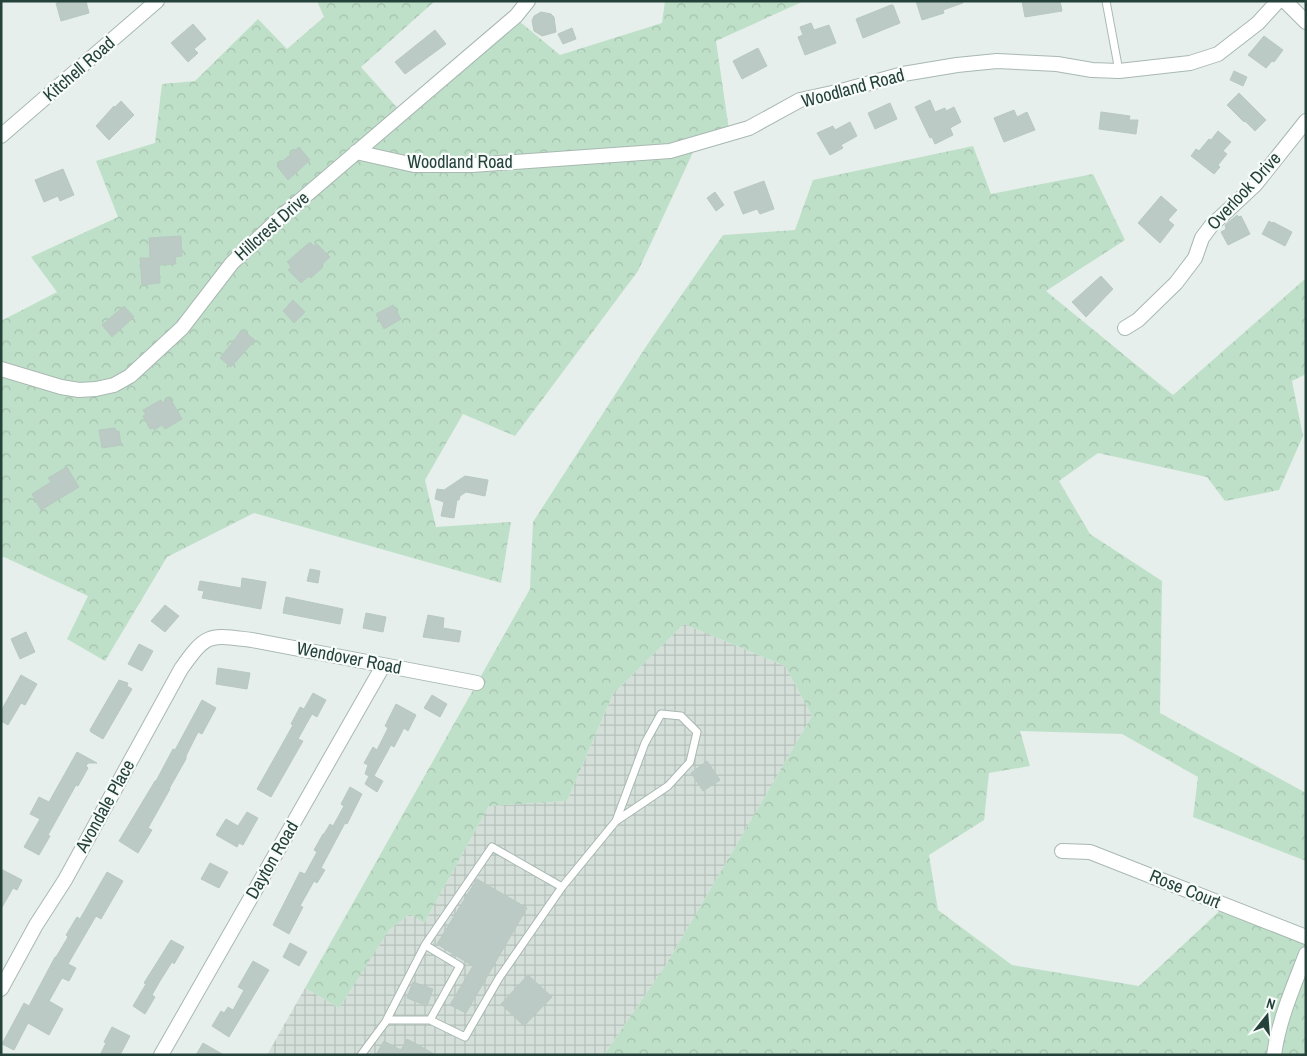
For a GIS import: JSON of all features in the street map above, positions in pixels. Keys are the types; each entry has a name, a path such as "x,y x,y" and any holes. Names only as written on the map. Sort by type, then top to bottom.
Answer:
{"street":[{"name":"Kitchell Road","path":"1,136 157,1"},
{"name":"Hillcrest Drive","path":"1,369 61,387 78,390 114,385 130,376 182,328 232,263 283,215 516,16 528,1"},
{"name":"Woodland Road","path":"356,152 414,165 472,165 670,151 749,128 800,100 902,74 996,61 1057,64 1092,70 1119,71 1190,63 1218,54 1258,23 1278,1"},
{"path":"1285,1 1306,22"},
{"name":"Overlook Drive","path":"1125,328 1138,320 1176,283 1195,258 1202,238 1211,226 1255,185 1306,121"},
{"name":"Wendover Road","path":"221,636 252,640 477,683"},
{"name":"Avondale Place","path":"1,989 36,926 65,880 181,668 195,648 207,639 221,636"},
{"name":"Dayton Road","path":"161,1055 383,666"},
{"name":"Rose Court","path":"1062,851 1090,852 1306,937"},
{"path":"1274,1055 1277,1034 1284,1011 1306,954"}],"lane":[{"path":"1106,1 1119,71"},
{"path":"384,1023 387,1020 430,1020 465,1037 499,978 562,887 616,821 668,786 690,762 697,732 681,716 661,714 645,743 616,821"},
{"path":"361,1055 384,1023 425,945 492,847 562,887"},
{"path":"425,945 460,966 430,1020"}],"shaded area":[{"path":"684,624 785,666 812,716 667,963 604,1055 267,1055 305,988 339,1008 389,929 410,914 424,923 489,806 567,801 613,694"}],"green space":[{"path":"317,1 435,1 361,67 401,112 513,16 560,55 662,23 665,1 804,1 716,41 730,137 695,148 638,271 515,436 463,414 425,480 436,527 511,522 501,583 254,513 167,557 105,661 67,639 88,596 4,557 1,558 1,321 57,292 31,257 118,217 96,161 155,143 162,84 195,81 258,19 287,49 324,17"},
{"path":"973,146 991,194 1093,174 1125,240 1046,291 1173,395 1306,278 1306,374 1292,381 1303,436 1279,490 1225,501 1207,477 1098,453 1059,481 1090,534 1162,581 1160,713 1306,793 1306,861 1193,817 1198,777 1122,734 1020,731 1030,766 989,773 984,820 929,855 938,910 1012,965 1139,986 1228,903 1306,932 1306,1055 604,1055 667,963 812,716 785,666 684,624 613,694 567,801 489,806 424,923 410,914 389,930 339,1008 305,988 530,589 533,522 649,342 723,235 795,230 813,180"}],"building":[{"path":"63,1 86,1 89,13 61,21 56,3"},
{"path":"916,1 963,1 963,3 943,10 944,13 922,20"},
{"path":"1022,1 1060,1 1062,11 1025,17"},
{"path":"893,5 900,23 863,38 856,19"},
{"path":"541,12 551,14 554,17 556,32 542,36 534,31 532,21 534,16"},
{"path":"811,23 814,30 829,25 836,43 805,55 798,37 803,35 800,27"},
{"path":"193,24 206,39 194,49 198,53 188,62 171,43"},
{"path":"572,28 576,39 563,44 558,34"},
{"path":"435,30 446,44 405,74 395,62"},
{"path":"1264,36 1283,50 1274,62 1272,61 1266,68 1248,55"},
{"path":"758,48 767,66 742,79 733,61"},
{"path":"1234,71 1247,77 1243,86 1230,80"},
{"path":"1239,93 1266,120 1255,131 1227,105"},
{"path":"930,100 935,112 945,108 946,111 954,107 961,122 950,128 953,135 935,144 932,137 930,138 915,107"},
{"path":"121,101 134,115 109,140 96,126"},
{"path":"890,103 897,119 875,129 868,113"},
{"path":"1014,110 1017,117 1027,112 1035,130 1004,142 994,118"},
{"path":"1101,112 1130,116 1129,120 1138,120 1136,134 1099,129"},
{"path":"850,122 857,136 841,145 843,148 830,155 817,133 833,126 835,130"},
{"path":"1218,131 1231,142 1223,151 1227,154 1218,165 1220,167 1214,174 1191,156 1196,149 1199,151 1209,139 1211,140"},
{"path":"299,147 310,160 288,180 277,166"},
{"path":"63,169 74,195 60,201 58,196 44,202 35,180"},
{"path":"764,181 774,209 760,214 757,209 743,214 734,192"},
{"path":"715,192 724,205 716,211 707,198"},
{"path":"1161,196 1177,210 1168,220 1174,225 1160,243 1138,223"},
{"path":"1237,215 1241,216 1250,234 1228,245 1221,232 1226,229 1225,225"},
{"path":"1269,221 1292,232 1285,246 1262,234"},
{"path":"181,236 182,256 175,257 176,264 159,265 160,283 142,285 140,258 150,258 149,238"},
{"path":"310,242 314,246 317,244 330,257 321,265 323,267 311,278 309,276 301,283 288,270 292,267 287,262"},
{"path":"1101,276 1113,289 1086,317 1072,302"},
{"path":"293,300 305,312 294,323 283,311"},
{"path":"393,305 401,319 384,329 376,314"},
{"path":"124,306 134,317 112,337 102,325"},
{"path":"242,330 255,340 231,367 220,358"},
{"path":"170,398 182,419 165,429 162,425 154,430 153,428 150,429 143,416 146,415 143,410 161,400 162,403"},
{"path":"115,428 116,431 119,431 121,445 102,448 99,430"},
{"path":"67,467 79,487 41,510 32,494 51,482 48,478"},
{"path":"465,476 488,480 485,496 466,492 457,500 454,518 441,516 444,502 435,499 437,489 444,490"},
{"path":"310,569 320,571 318,583 307,581"},
{"path":"242,578 266,582 261,609 202,598 204,591 198,590 200,581 241,588"},
{"path":"286,597 343,609 340,624 283,613"},
{"path":"165,605 179,616 165,632 151,621"},
{"path":"366,613 386,617 383,632 363,628"},
{"path":"428,615 444,618 443,628 461,631 459,642 423,637"},
{"path":"26,632 35,652 20,659 11,639"},
{"path":"139,644 153,651 142,671 128,664"},
{"path":"218,668 250,673 247,689 216,684"},
{"path":"21,675 37,684 25,705 21,703 8,725 1,721 1,711"},
{"path":"119,680 128,683 127,686 132,689 103,739 90,730"},
{"path":"313,693 326,700 317,717 312,714 298,739 303,741 271,797 257,789 293,725 291,724 300,707 304,709"},
{"path":"432,695 447,704 440,717 424,708"},
{"path":"202,700 216,708 202,734 198,732 186,759 148,828 152,830 138,853 119,841 156,781 173,749 175,750"},
{"path":"396,704 416,715 408,731 404,728 394,747 391,745 374,776 383,781 377,792 365,784 369,776 365,774 368,765 364,763 373,747 377,750 388,728 385,726"},
{"path":"77,752 97,763 88,763 86,766 88,768 78,786 76,785 39,855 24,847 40,819 30,814 39,797 49,802"},
{"path":"707,761 720,780 703,791 691,773"},
{"path":"350,787 362,794 321,868 325,870 317,883 314,881 300,906 303,907 289,934 273,925 300,872 305,874 317,852 314,850 323,834 330,824 333,826 344,806 341,804"},
{"path":"247,812 258,818 243,845 239,843 237,847 216,835 226,819 238,826"},
{"path":"210,863 228,872 219,888 201,879"},
{"path":"1,869 22,880 17,890 13,888 1,909"},
{"path":"107,872 123,881 101,919 96,916 68,964 76,968 69,981 62,978 49,1001 63,1009 49,1035 28,1023 14,1050 2,1044 24,1003 29,1006 68,937 66,935 77,917 80,919"},
{"path":"477,879 527,908 466,1013 450,1005 473,966 437,944"},
{"path":"171,940 184,947 174,964 172,962 160,981 152,995 155,997 145,1014 133,1006 146,984 144,983"},
{"path":"290,943 307,952 299,966 283,957"},
{"path":"253,961 269,970 229,1037 212,1026 221,1011 224,1013 228,1007 233,1010 244,990 238,987"},
{"path":"528,975 552,997 524,1026 501,1004"},
{"path":"413,982 433,989 427,1006 407,998"},
{"path":"112,1027 130,1036 120,1055 100,1055 106,1043 104,1042"},
{"path":"407,1039 436,1055 376,1055 384,1041 401,1050"},
{"path":"203,1043 224,1055 196,1055"}]}
